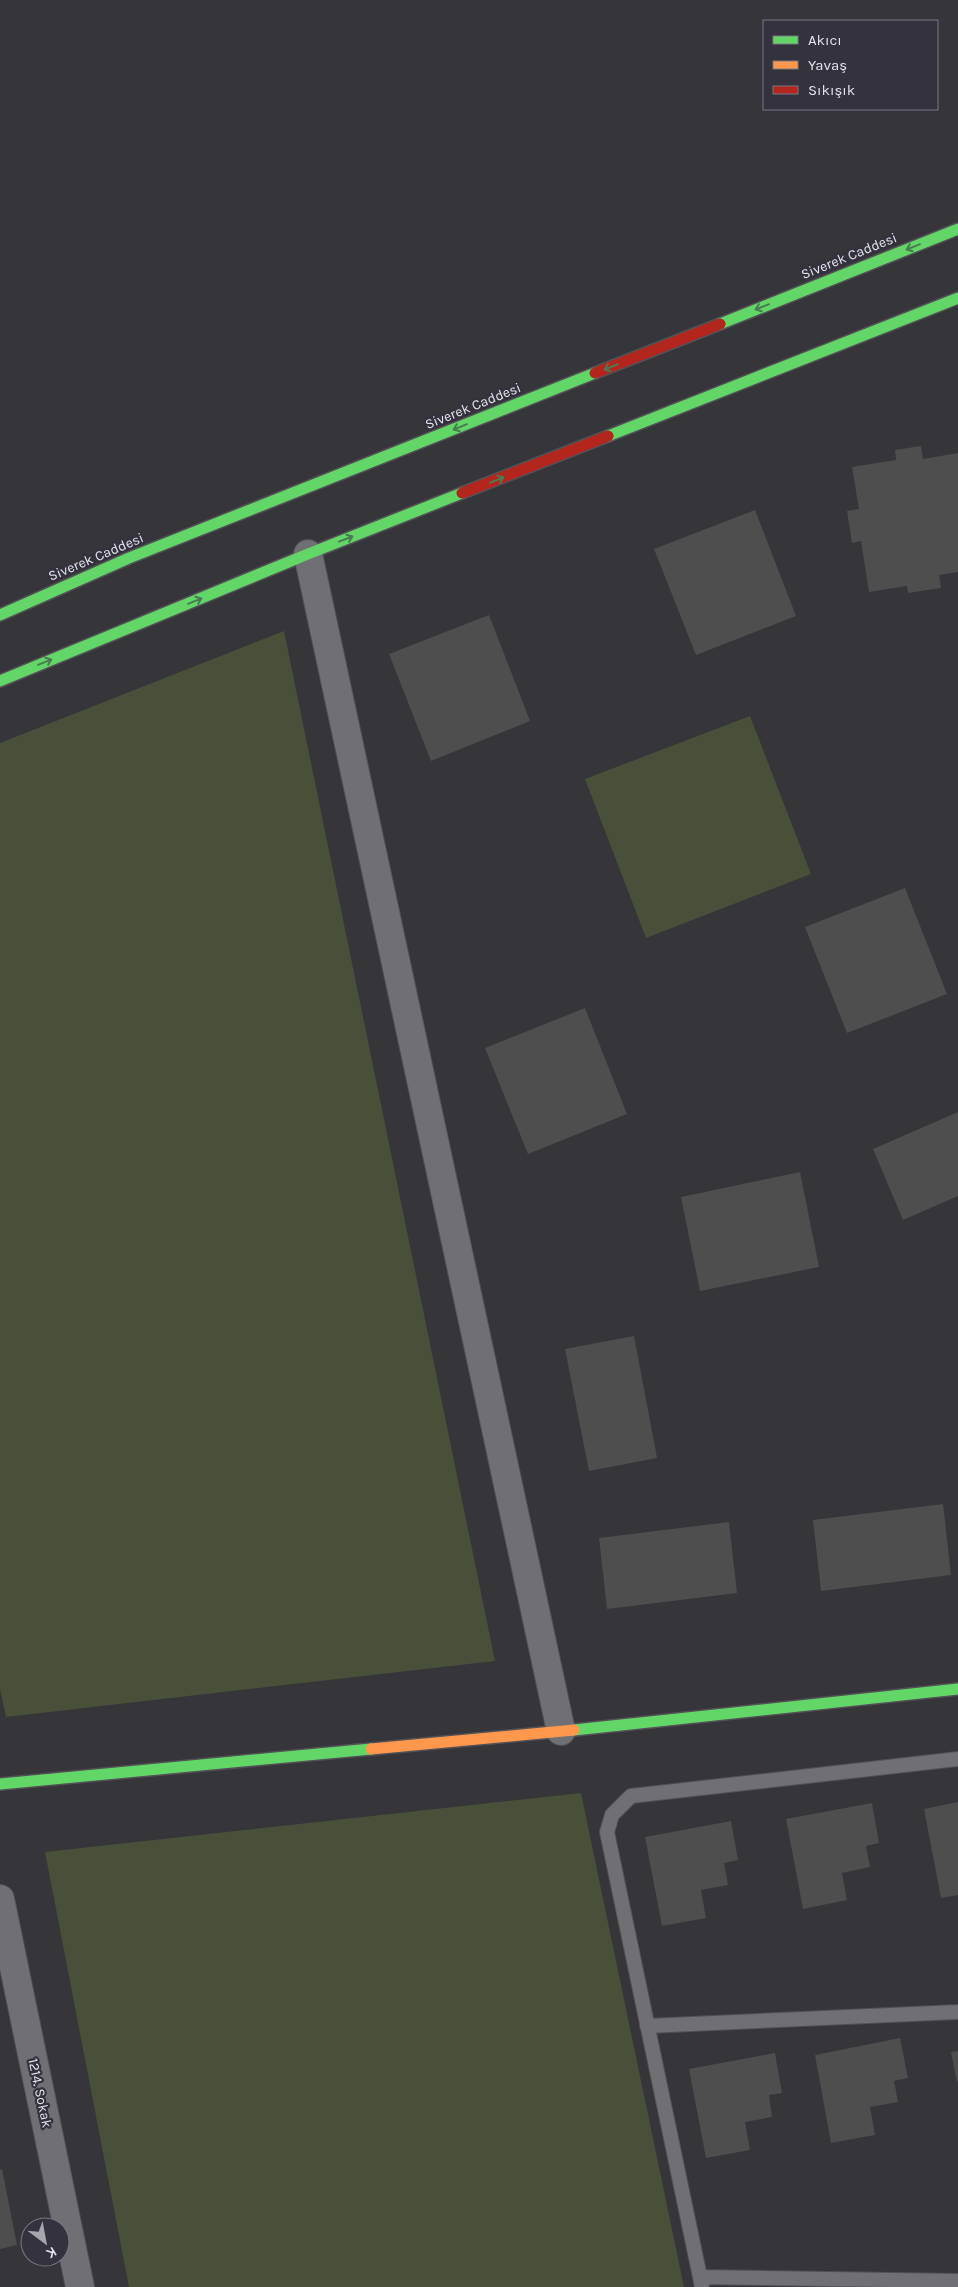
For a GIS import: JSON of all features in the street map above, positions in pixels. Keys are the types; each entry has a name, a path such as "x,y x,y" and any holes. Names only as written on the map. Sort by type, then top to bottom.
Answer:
{"main road":[{"name":"Siverek Caddesi","path":"0,615 129,558 958,229"},
{"path":"0,681 308,554 958,298"},
{"path":"0,1784 561,1731 958,1689"}],"street":[{"path":"308,554 561,1731"},
{"name":"1214. Sokak","path":"0,1899 80,2287"}],"lane":[{"path":"958,1759 631,1796 612,1814 607,1832 701,2282 958,2281"},
{"path":"647,2026 958,2012"}],"green space":[{"path":"284,631 495,1661 6,1717 0,1689 0,743"},
{"path":"750,716 811,874 646,938 585,779"},
{"path":"581,1793 684,2287 129,2287 45,1852"}],"building":[{"path":"921,446 923,459 958,453 958,572 939,575 941,588 908,593 907,586 869,592 861,541 852,543 847,511 859,509 852,467 896,460 895,450"},
{"path":"755,510 796,616 696,655 654,549"},
{"path":"489,615 530,721 431,761 389,654"},
{"path":"905,888 947,994 847,1033 805,927"},
{"path":"585,1008 627,1114 528,1154 485,1048"},
{"path":"958,1112 958,1196 903,1220 873,1149"},
{"path":"800,1172 819,1267 700,1291 681,1197"},
{"path":"634,1336 657,1458 589,1471 565,1349"},
{"path":"943,1504 951,1575 821,1591 813,1520"},
{"path":"729,1522 737,1593 607,1609 599,1538"},
{"path":"958,1802 958,1895 941,1898 924,1809"},
{"path":"872,1803 879,1843 866,1846 870,1867 842,1873 847,1900 803,1909 786,1819"},
{"path":"731,1821 738,1860 724,1863 728,1885 701,1890 706,1918 662,1926 645,1837"},
{"path":"900,2038 908,2078 894,2081 898,2102 870,2107 875,2135 831,2143 815,2055"},
{"path":"958,2051 958,2082 957,2082 951,2052"},
{"path":"775,2053 782,2093 769,2095 772,2117 745,2122 750,2150 706,2158 689,2069"},
{"path":"2,2169 17,2245 0,2249 0,2170"}],"traffic: fast":[{"path":"720,324 958,229"},
{"path":"608,436 958,298"},
{"path":"0,615 129,558 595,373"},
{"path":"0,681 308,554 462,493"},
{"path":"574,1730 958,1689"},
{"path":"0,1784 371,1749"}],"traffic: slow":[{"path":"371,1749 574,1730"}],"traffic: jam":[{"path":"595,373 720,324"},
{"path":"462,493 608,436"}]}
